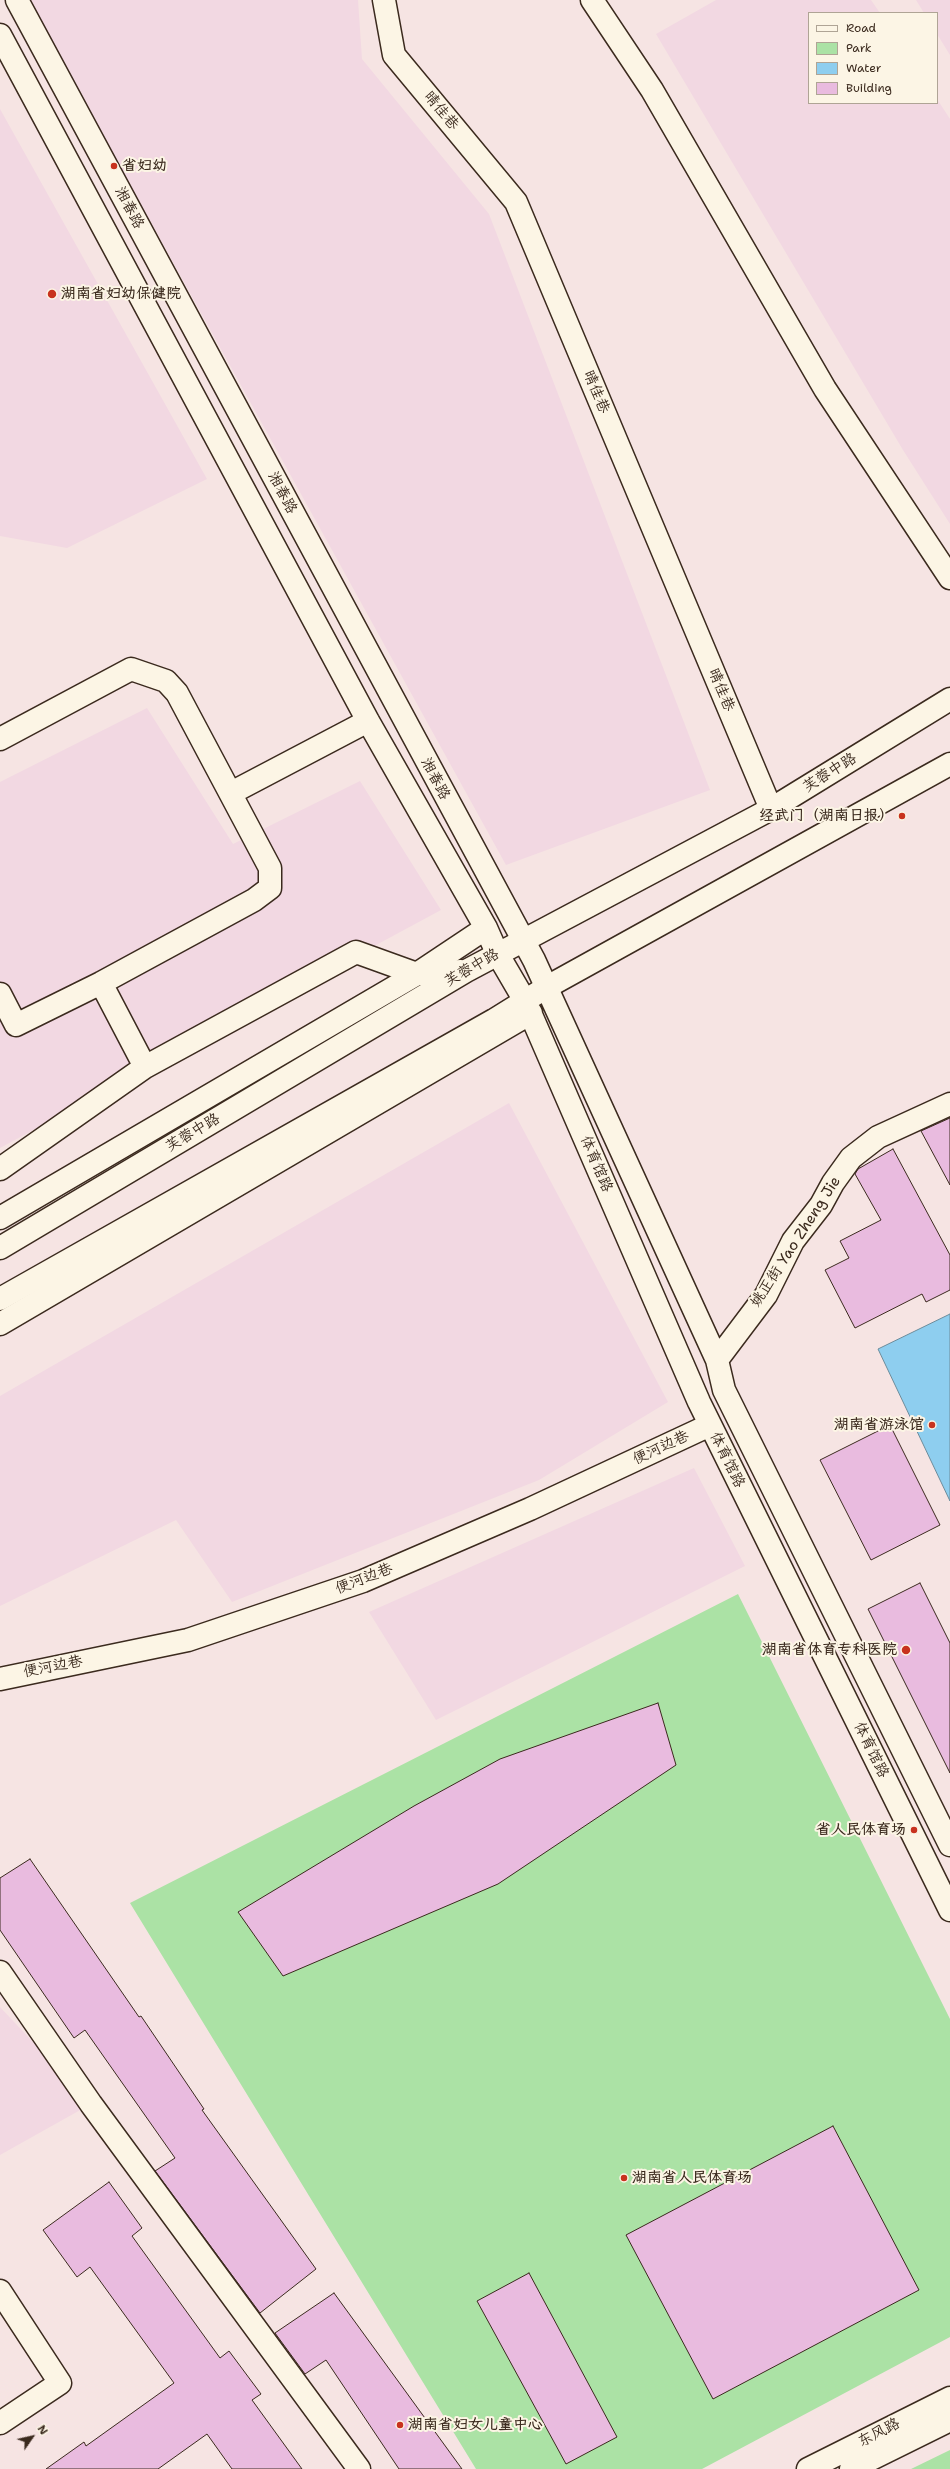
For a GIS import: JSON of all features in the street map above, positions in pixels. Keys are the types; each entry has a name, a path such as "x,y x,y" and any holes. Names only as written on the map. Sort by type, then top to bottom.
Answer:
{"street":[{"name":"湘春路","path":"17,0 547,986"},
{"name":"晴佳巷","path":"384,0 394,55 516,202 771,809"},
{"path":"592,0 652,90 825,389 950,578"},
{"name":"湘春路","path":"0,35 368,721 486,928 497,953 528,1007"},
{"path":"0,739 132,669 166,680 177,693 270,868 270,888 254,900 102,982 16,1025 0,994"},
{"name":"芙蓉中路","path":"0,1248 497,953 771,809 950,699"},
{"path":"231,793 368,721"},
{"path":"0,1324 528,1007 547,986 950,764"},
{"path":"0,1218 416,974 486,928"},
{"path":"0,1169 145,1067 356,952 416,974 466,971"},
{"path":"102,982 145,1067"},
{"name":"体育馆路","path":"547,986 717,1360 724,1390 950,1845"},
{"path":"0,1299 528,1007"},
{"name":"体育馆路","path":"528,1007 710,1426 950,1910"},
{"name":"姚正街 Yao Zheng Jie","path":"717,1360 766,1295 793,1241 821,1205 833,1183 851,1158 878,1137 950,1104"},
{"name":"便河边巷","path":"0,1679 188,1640 363,1581 530,1509 710,1426"},
{"path":"0,1972 91,2104 359,2469"},
{"path":"0,2291 60,2383 0,2423"},
{"name":"东风路","path":"808,2469 950,2398"},
{"name":"东风路","path":"851,2469 950,2420"}],"shaded area":[{"path":"28,0 358,0 362,59 489,214 710,790 506,865"},
{"path":"716,0 871,0 879,12 808,12 808,104 938,104 938,101 950,119 950,524 903,450 656,34"},
{"path":"916,0 950,0 950,55 938,36 938,12 923,12"},
{"name":"湖南省妇幼保健院","path":"0,109 207,479 67,548 0,536"},
{"path":"147,708 233,844 360,781 441,910 0,1148 0,782"},
{"path":"509,1103 668,1402 539,1480 232,1602 176,1520 0,1606 0,1396"},
{"path":"694,1468 745,1566 436,1720 369,1612"},
{"path":"0,2007 91,2104 0,2155"}],"green space":[{"name":"湖南省人民体育场","path":"738,1594 950,2019 950,2337 702,2469 476,2469 130,1903"},
{"path":"950,2450 950,2469 911,2469"}],"water":[{"name":"湖南省游泳馆","path":"950,1314 950,1501 878,1349"}],"building":[{"path":"950,1118 950,1185 921,1131"},
{"path":"893,1149 950,1255 950,1290 926,1302 922,1294 855,1328 825,1270 849,1258 840,1241 881,1220 855,1174 858,1169"},
{"path":"890,1425 940,1525 871,1560 820,1460"},
{"path":"920,1583 950,1643 950,1773 868,1609"},
{"path":"658,1703 676,1765 498,1884 283,1976 238,1912 414,1806 500,1759"},
{"path":"30,1859 139,2017 141,2016 204,2109 202,2110 316,2269 260,2313 155,2171 175,2158 85,2030 74,2038 0,1930 0,1878"},
{"path":"833,2126 919,2290 713,2399 626,2235"},
{"path":"109,2182 142,2228 132,2236 220,2358 229,2351 261,2394 252,2400 302,2469 232,2469 207,2434 158,2469 46,2469 84,2442 86,2446 174,2383 90,2267 77,2277 43,2230"},
{"path":"529,2273 617,2437 566,2464 477,2301"},
{"name":"湖南省妇女儿童中心","path":"334,2293 462,2469 399,2469 326,2360 305,2374 275,2333"}],"place":[{"name":"省妇幼","path":"114,166"},
{"name":"湖南省妇幼保健院","path":"52,294"},
{"name":"经武门（湖南日报）","path":"902,816"},
{"name":"湖南省游泳馆","path":"932,1425"},
{"name":"湖南省体育专科医院","path":"906,1650"},
{"name":"省人民体育场","path":"914,1830"},
{"name":"湖南省人民体育场","path":"624,2178"},
{"name":"湖南省妇女儿童中心","path":"400,2425"}]}
